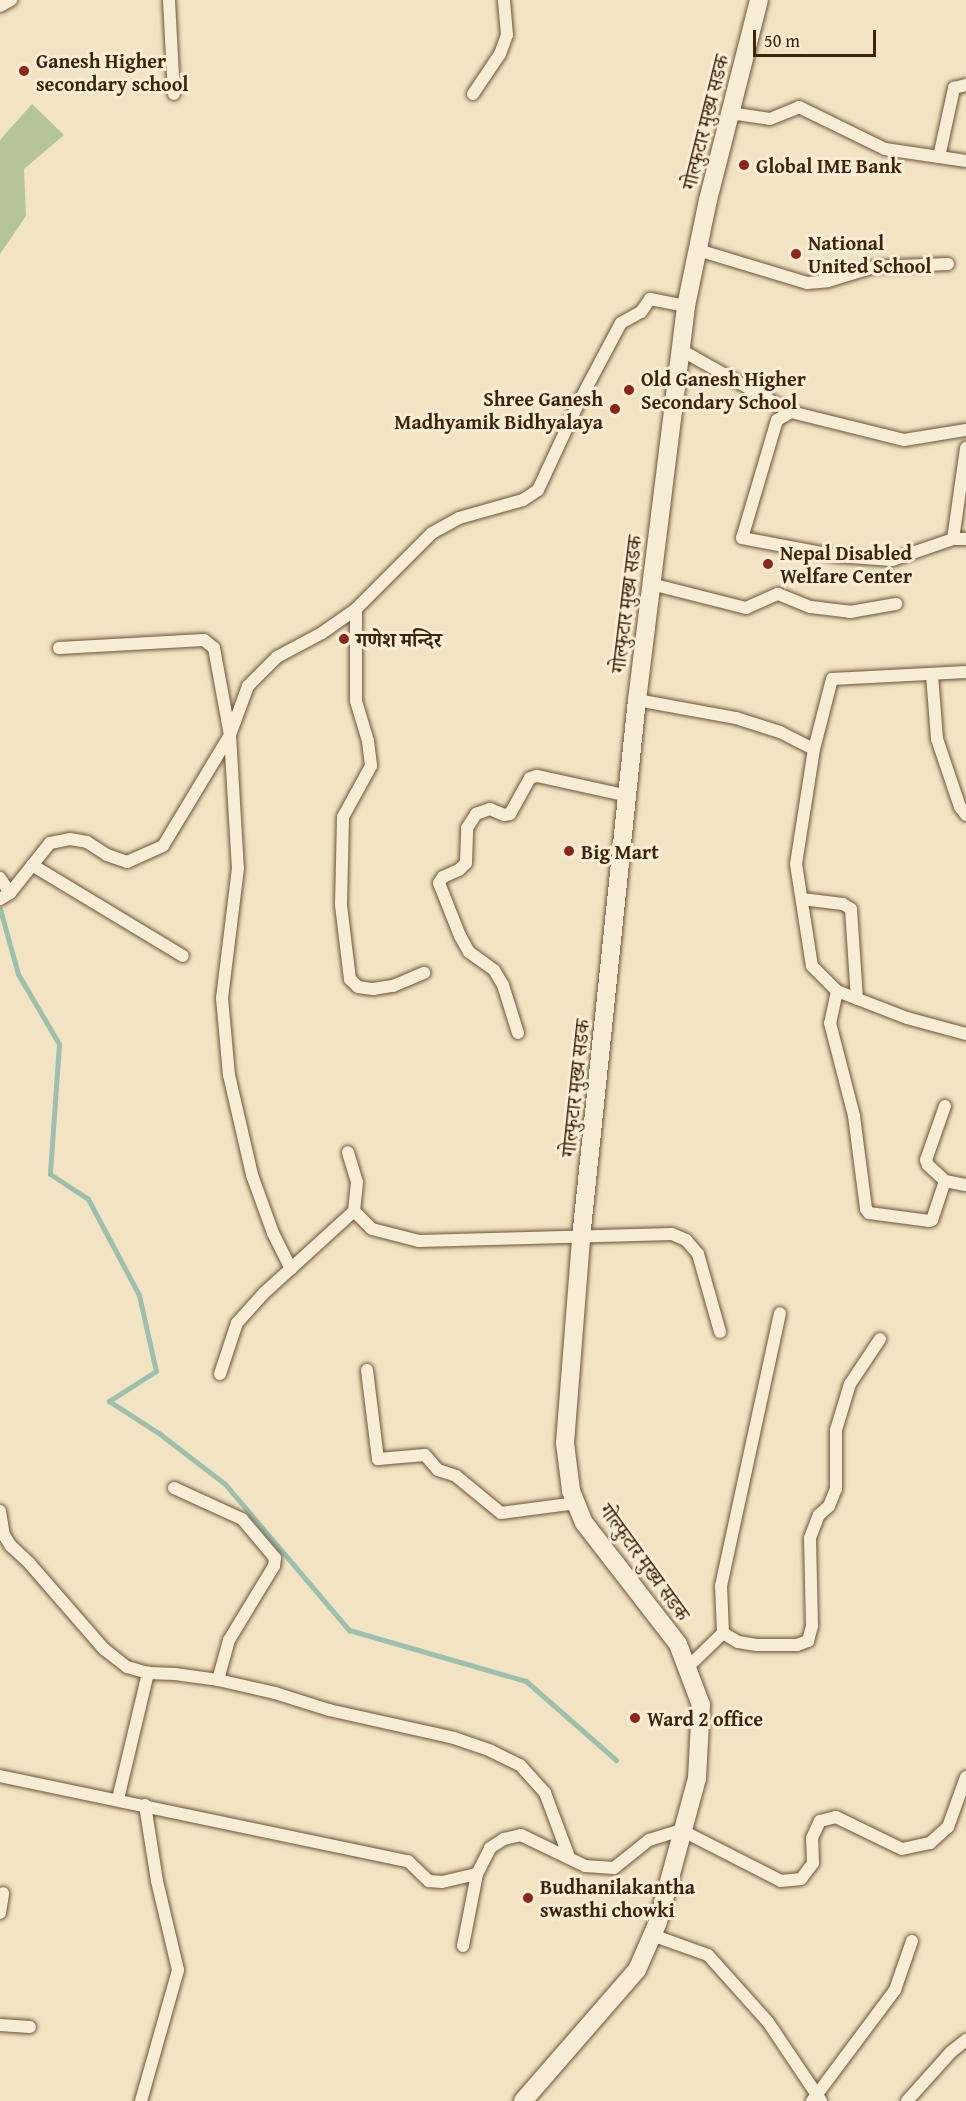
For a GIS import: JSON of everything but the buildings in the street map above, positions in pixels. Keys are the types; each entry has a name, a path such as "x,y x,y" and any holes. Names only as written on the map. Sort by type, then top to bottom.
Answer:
{"main road":[{"name":"गोल्फुटार मुख्य सडक","path":"523,2101 637,1970 652,1935 697,1778 701,1705 678,1644 584,1523 571,1490 565,1443 581,1238 629,796 637,700 686,306 730,113 759,0"}],"street":[{"path":"0,6 11,0"},
{"path":"169,0 174,94"},
{"path":"473,94 501,54 507,35 504,0"},
{"path":"939,157 954,88 966,86"},
{"path":"730,113 770,119 799,107 885,149 966,161"},
{"path":"698,250 807,283 828,281 874,267 948,264"},
{"path":"5,896 50,843 70,839 87,842 107,855 127,862 163,846 230,735 248,686 277,657 322,633 356,609 432,533 459,518 523,500 538,490 580,400 621,323 641,312 650,299 686,306"},
{"path":"681,351 790,412 904,440 966,430"},
{"path":"790,412 777,420 757,481 742,538 837,556 892,560 953,539 966,539"},
{"path":"953,539 966,448"},
{"path":"651,584 746,608 778,594 811,607 850,612 896,604"},
{"path":"356,609 356,701 368,741 370,766 343,817 341,905 350,979 358,987 373,989 393,986 424,973"},
{"path":"60,648 204,640 214,648 230,735 238,868 222,998 229,1075 252,1175 273,1233 291,1269"},
{"path":"966,672 832,680 814,749 796,864 812,966 837,991 907,1018 966,1034"},
{"path":"932,675 937,739 960,807 966,815"},
{"path":"637,700 736,718 780,732 814,749"},
{"path":"518,1033 503,985 494,970 469,952 460,936 440,883 443,877 459,870 466,863 467,828 476,814 490,809 504,815 510,814 530,777 537,776 629,796"},
{"path":"32,865 183,956"},
{"path":"0,878 5,896"},
{"path":"801,899 843,904 852,909 857,999"},
{"path":"837,991 830,1023 854,1116 866,1209 869,1213 932,1220 945,1180"},
{"path":"945,1106 926,1160 927,1165 945,1180 966,1185"},
{"path":"220,1374 237,1323 264,1293 354,1211 357,1182 348,1152"},
{"path":"354,1211 372,1229 418,1241 672,1234 686,1240 698,1254 720,1332"},
{"path":"687,1668 723,1633 721,1586 780,1313"},
{"path":"723,1633 738,1642 757,1645 797,1645 808,1641 812,1626 810,1538 819,1515 829,1506 836,1489 836,1430 850,1384 880,1339"},
{"path":"367,1370 378,1459 425,1455 438,1470 456,1476 501,1513 576,1503"},
{"path":"174,1488 242,1519 275,1558 274,1566 229,1640 218,1680"},
{"path":"0,1511 2,1537 104,1649 128,1667 148,1673 218,1680 275,1693 329,1710 454,1738 520,1765 545,1793 569,1857"},
{"path":"118,1799 148,1673"},
{"path":"0,1776 408,1861 429,1881 442,1882 477,1874"},
{"path":"463,1946 477,1874 490,1848 504,1839 521,1835 585,1866 614,1868 649,1840 681,1830 781,1881 801,1879 813,1863 812,1838 820,1821 837,1817 902,1849 930,1843 948,1827 966,1777"},
{"path":"141,2101 178,1970 157,1881 145,1805"},
{"path":"0,1913 3,1893"},
{"path":"652,1935 708,1955 768,2022 817,2098 895,1990 912,1941"},
{"path":"0,2025 30,2027"},
{"path":"907,2101 951,2052 966,2040"}],"green space":[{"path":"32,104 64,135 24,169 26,216 0,254 0,140"}],"waterway":[{"path":"0,909 18,974 59,1044 50,1174 88,1199 139,1295 156,1371 109,1401 160,1434 225,1484 349,1630 526,1681 616,1760"}],"place":[{"name":"Ganesh Higher secondary school","path":"24,71"},
{"name":"Global IME Bank","path":"744,165"},
{"name":"National United School","path":"796,254"},
{"name":"Old Ganesh Higher Secondary School","path":"629,390"},
{"name":"Shree Ganesh Madhyamik Bidhyalaya","path":"615,409"},
{"name":"Nepal Disabled Welfare Center","path":"768,564"},
{"name":"गणेश मन्दिर","path":"344,639"},
{"name":"Big Mart","path":"569,851"},
{"name":"Ward 2 office","path":"635,1718"},
{"name":"Budhanilakantha swasthi chowki","path":"528,1898"}]}
